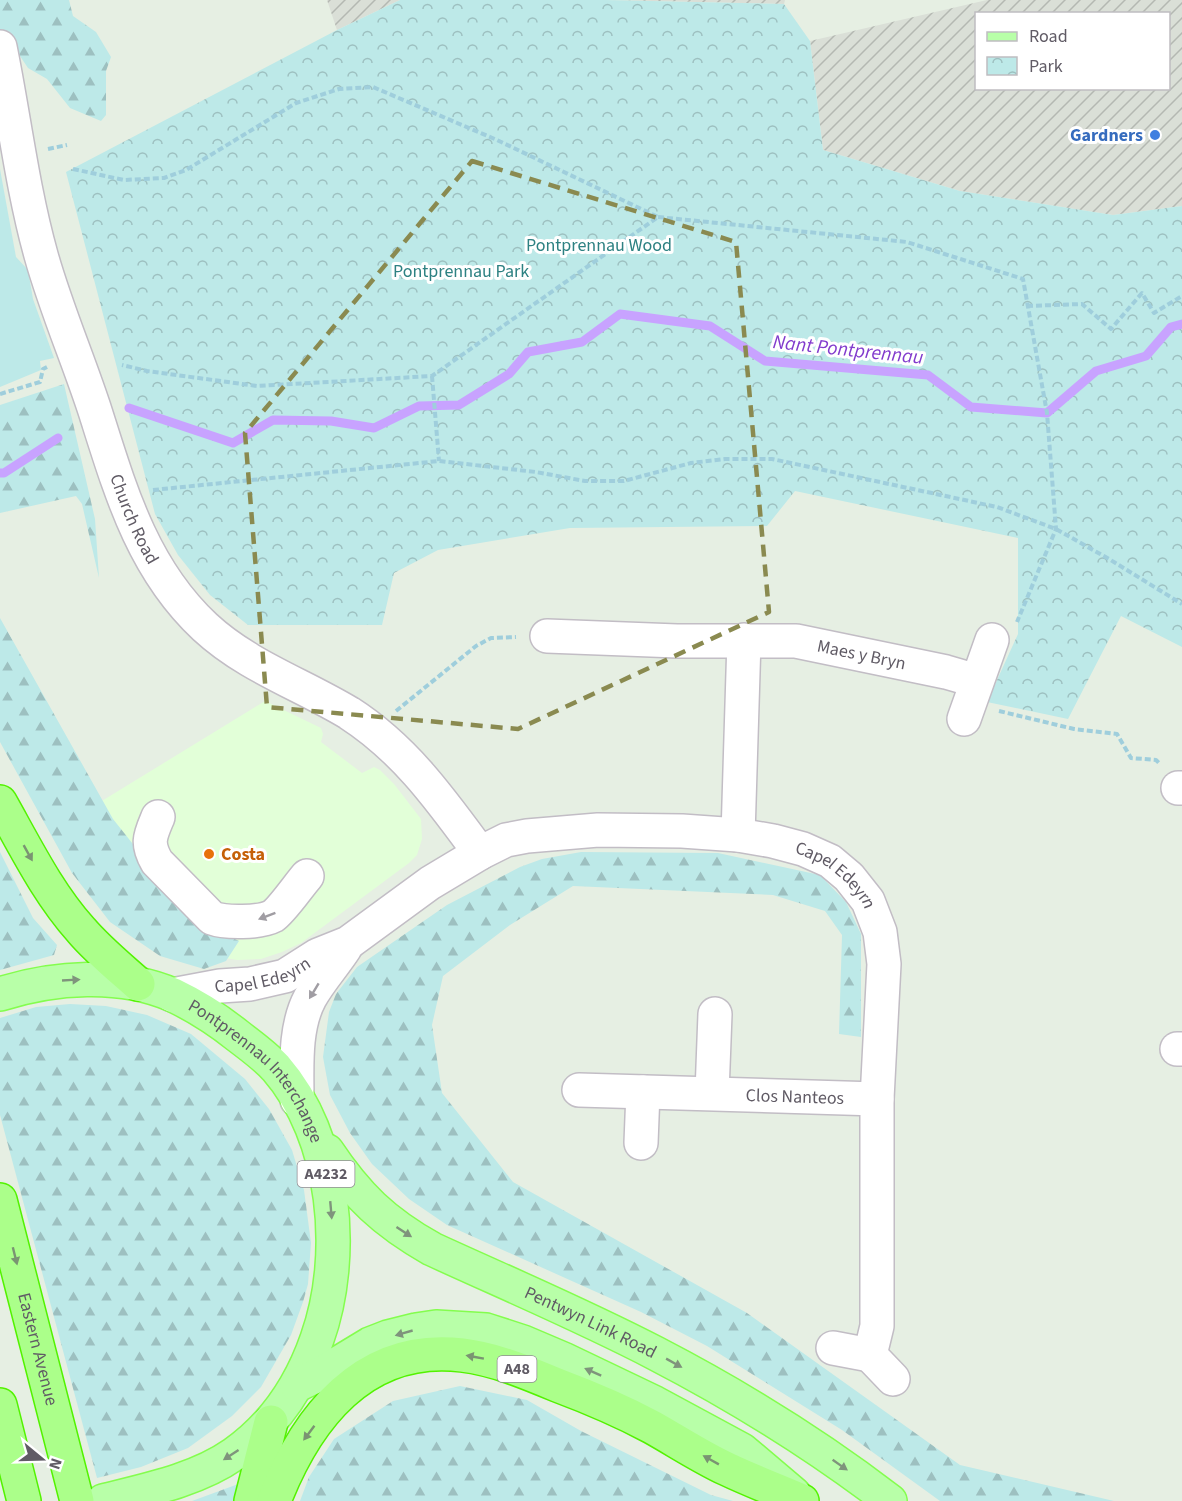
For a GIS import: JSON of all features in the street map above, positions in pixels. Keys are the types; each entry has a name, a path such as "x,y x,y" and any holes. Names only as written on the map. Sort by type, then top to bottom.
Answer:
{"highway":[{"path":"0,802 43,879 58,901 81,931 138,984"},
{"name":"Eastern Avenue","path":"0,1200 77,1501"},
{"name":"A48","path":"274,1501 290,1462 301,1444 333,1400 345,1389 382,1366 416,1357 439,1354 482,1358 515,1368 581,1394 650,1426 726,1469 802,1501"},
{"path":"0,1405 24,1501"},
{"path":"251,1501 271,1422"}],"main road":[{"name":"Pontprennau Interchange","path":"7,991 39,983 87,980 138,984 172,995 210,1015 275,1067 304,1113 326,1174 332,1205 333,1272 321,1327 309,1363 297,1385 271,1422 233,1455 210,1467 178,1480 103,1501"},
{"name":"Pentwyn Link Road","path":"304,1113 347,1181 369,1204 408,1235 441,1253 656,1353 787,1430 837,1462 890,1501"},
{"name":"A4232","path":"297,1385 322,1373 369,1344 388,1337 436,1327 486,1330 523,1342 563,1359 655,1403 742,1450 802,1501"}],"street":[{"name":"Church Road","path":"0,47 26,192 41,256 127,507 153,562 185,606 229,648 336,706 393,746 429,784 480,853"},
{"name":"Maes y Bryn","path":"547,636 677,641 795,641 946,672 970,701"},
{"path":"738,835 744,640"},
{"path":"970,701 992,640"},
{"path":"158,817 149,843 157,862 212,918 218,921 235,922 273,916 308,876"},
{"name":"Capel Edeyrn","path":"172,995 250,984 285,976 318,956 348,944 430,883 506,840 568,831 598,830 738,835 803,849 830,861 849,877 868,901 880,932 884,964 878,1099 877,1326 870,1355"},
{"name":"Capel Edeyrn","path":"304,1113 298,1044 307,1007 318,985 348,944"},
{"path":"712,1093 715,1014"},
{"name":"Clos Nanteos","path":"579,1090 878,1099"},
{"path":"641,1143 643,1092"},
{"path":"833,1348 870,1355 893,1379"}],"path":[{"path":"73,169 124,180 164,178 186,170 296,103 339,89 373,87 497,140 658,217 907,242 1023,279 1047,412 1056,529 1018,621 1001,643 992,640"},
{"path":"41,151 68,145"},
{"path":"122,365 257,386 432,376 658,217"},
{"path":"1027,306 1082,304 1111,329 1142,293 1154,313 1182,296"},
{"path":"0,394 40,382 43,369 48,367"},
{"path":"432,376 439,461"},
{"path":"143,491 439,461 536,472 585,482 624,481 691,463 724,459 772,459 997,507 1056,529 1110,559 1182,604"},
{"path":"389,717 476,646 491,638 547,636"},
{"path":"970,701 1074,729 1117,734 1131,758 1156,760 1180,788"}],"highlighted area":[{"path":"472,161 736,242 769,612 518,729 267,707 245,433"}],"shaded area":[{"path":"327,0 400,0 337,30"},
{"path":"608,0 785,0 784,4"},
{"path":"987,0 1182,0 1182,206 1113,215 960,191 823,150 810,41"},
{"path":"265,701 321,728 323,734 321,742 362,773 374,767 380,770 421,819 422,839 417,855 409,863 301,943 261,959 237,960 219,957 92,807"}],"green space":[{"path":"0,0 69,0 73,16 96,32 111,57 106,71 106,115 101,121 70,108 47,79 28,68 2,29 0,31"},
{"name":"Pontprennau Park","path":"400,0 605,0 784,4 810,41 823,150 960,191 1113,215 1182,206 1182,647 1121,616 1068,719 987,702 1018,634 1018,538 795,491 767,526 570,528 438,550 394,573 382,625 248,625 210,595 178,555 155,514 66,172 337,30"},
{"path":"0,169 16,257 28,270 33,299 54,358 40,361 41,370 0,387"},
{"path":"64,384 95,519 99,578 82,504 76,496 0,513 0,405"},
{"path":"0,618 113,819 148,863 211,927 239,941 226,961 204,969 160,956 110,922 72,873 0,742"},
{"path":"0,852 33,918 57,945 54,955 0,970"},
{"path":"581,852 718,853 820,875 846,902 861,934 861,1037 839,1034 842,935 825,911 773,895 573,886 510,925 443,976 432,1025 442,1093 513,1182 747,1313 960,1465 1114,1501 940,1501 842,1430 707,1346 641,1312 447,1225 409,1199 372,1164 350,1133 330,1095 323,1057 329,1012 336,994 357,967 447,905 520,867 542,859"},
{"path":"70,1004 106,1006 147,1015 191,1034 245,1079 269,1109 292,1150 304,1190 311,1243 308,1284 303,1302 291,1335 261,1387 232,1416 188,1448 141,1467 97,1478 0,1115 0,1018 36,1007"},
{"path":"460,1386 527,1400 581,1431 711,1495 733,1501 300,1501 309,1477 334,1439 393,1401"},
{"path":"241,1483 237,1501 192,1501"}],"waterway":[{"name":"Nant Pontprennau","path":"129,408 233,443 273,420 331,421 374,428 419,406 459,405 509,374 528,352 582,342 620,314 710,326 765,361 928,375 971,407 1047,413 1096,371 1146,356 1171,327 1182,324"},
{"name":"Nant Pontprennau","path":"0,473 4,473 58,438"}],"place":[{"name":"Gardners","path":"1155,135"},
{"name":"Costa","path":"209,854"}],"park label":[{"name":"Pontprennau Wood","path":"599,245"}]}
